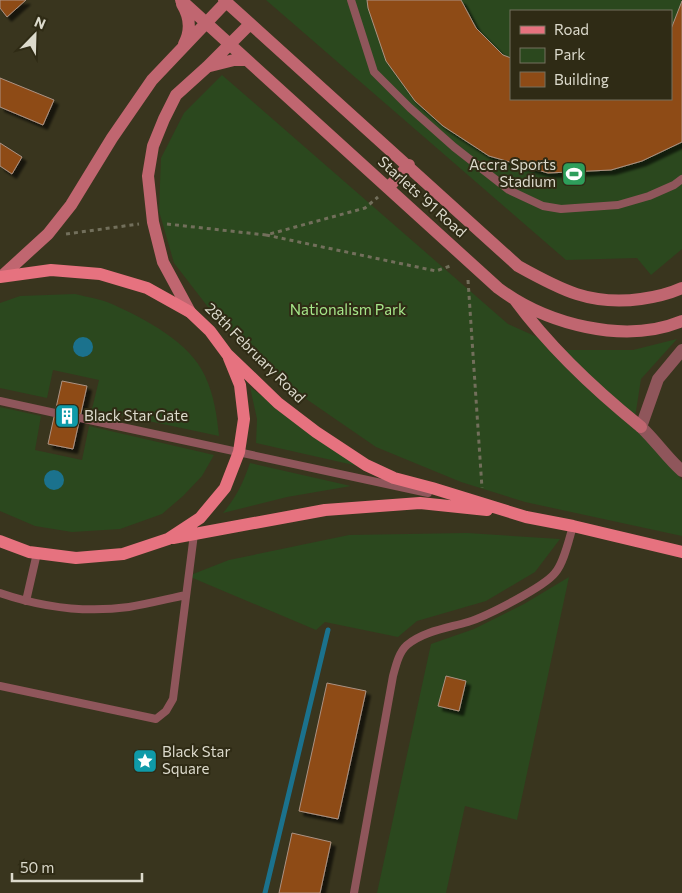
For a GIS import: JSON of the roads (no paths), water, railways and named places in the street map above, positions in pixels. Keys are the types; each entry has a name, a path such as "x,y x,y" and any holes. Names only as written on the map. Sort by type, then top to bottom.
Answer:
{"main road":[{"name":"Starlets '91 Road","path":"180,0 515,300 564,321 595,329 624,331 656,328 682,321"},
{"path":"180,0 187,11 190,25 187,38 180,51"},
{"name":"Starlets '91 Road","path":"225,1 409,165 518,266 546,281 577,294 604,301 650,298 672,293 682,288"},
{"path":"1,277 48,234 71,205 112,138 147,87 225,1"},
{"name":"28th February Road","path":"250,24 176,95 153,146 148,176 153,222 163,262 190,312 210,331 227,354 278,403 316,432 366,465 394,478 517,514"},
{"path":"207,67 220,62 247,60"},
{"path":"388,188 409,165"},
{"path":"1,277 51,270 100,274 147,288 190,312"},
{"path":"515,300 554,349 603,396 641,427"},
{"path":"0,541 29,552 76,558 123,554 168,539 200,518 224,488 239,452 244,418 240,385 227,354"},
{"name":"28th February Road","path":"168,539 325,510 420,503 517,514 682,552"}],"street":[{"path":"682,350 658,379 641,427 669,460 682,471"}],"lane":[{"path":"351,0 374,72 410,108 454,147 509,190 543,206 552,208 618,206 649,196 682,178"},
{"path":"0,401 55,413"},
{"path":"80,418 517,514"},
{"path":"354,893 393,676 401,654 406,646 420,636 471,621 513,601 554,575 558,570 574,526"},
{"path":"0,686 156,719 166,711 172,699 194,534"},
{"path":"26,601 37,553"},
{"path":"0,593 42,605 84,610 129,607 186,595"}],"water":[{"path":"79,337 87,337 93,343 93,351 87,357 79,357 73,351 73,343"},
{"path":"54,470 61,473 64,480 61,487 54,490 47,487 44,480 47,473"}],"waterway":[{"path":"265,893 328,630"}],"place":[{"name":"Accra Sports Stadium","path":"574,174"},
{"name":"Black Star Gate","path":"67,416"},
{"name":"Black Star Square","path":"145,761"}],"park label":[{"name":"Nationalism Park","path":"348,310"}]}
